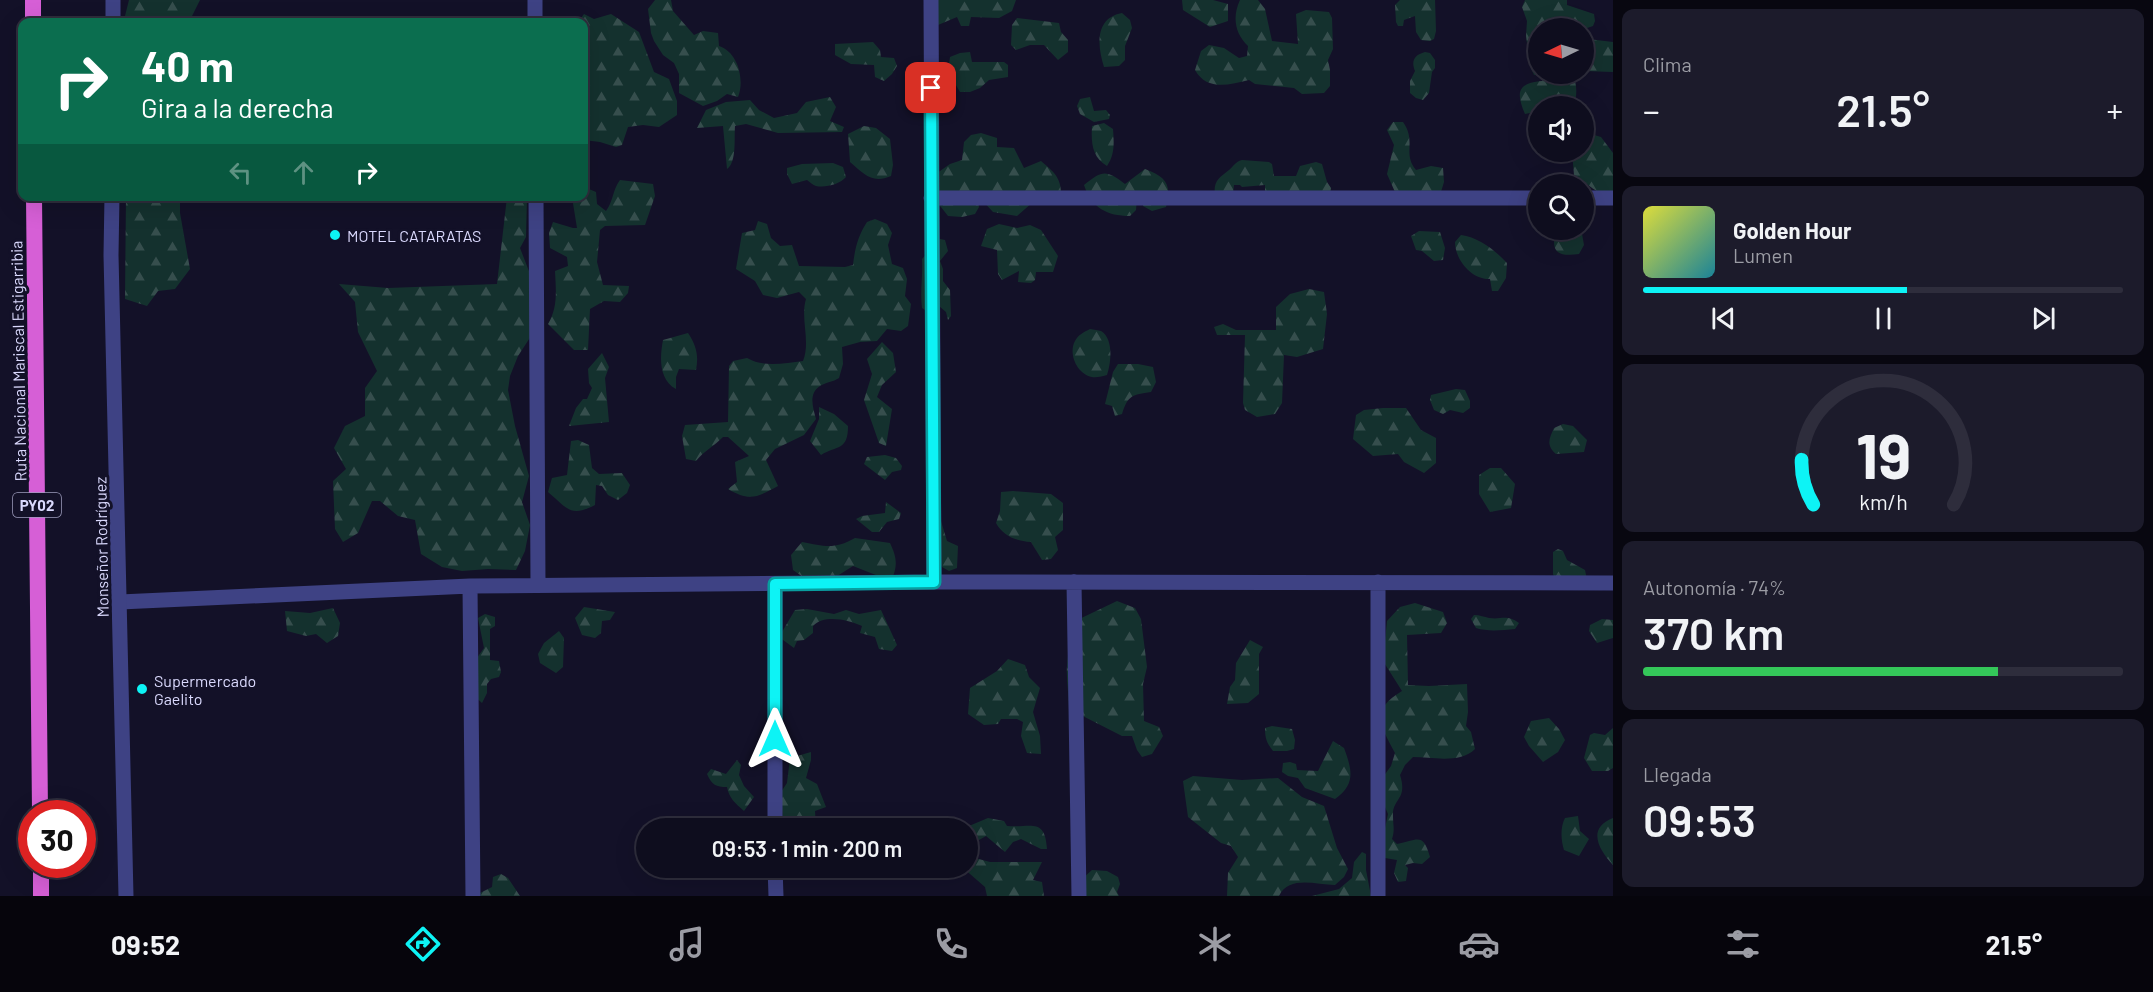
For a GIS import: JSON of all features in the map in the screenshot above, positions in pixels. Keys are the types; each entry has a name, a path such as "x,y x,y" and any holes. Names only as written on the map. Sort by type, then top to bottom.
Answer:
{"highway":[{"path":"33,0 33,18"},
{"name":"Ruta Nacional Mariscal Estigarribia","path":"34,201 40,800"},
{"path":"41,878 41,896"}],"street":[{"path":"113,0 113,18"},
{"path":"535,0 535,18"},
{"path":"930,0 934,582"},
{"path":"931,198 1528,198"},
{"path":"1594,198 1613,198"},
{"name":"Monseñor Rodríguez","path":"112,201 111,255 126,896"},
{"path":"536,201 538,585"},
{"path":"120,602 538,585 934,582 1613,583"},
{"path":"1074,582 1079,896"},
{"path":"1378,582 1378,896"},
{"path":"775,584 775,818"},
{"path":"470,586 473,896"},
{"path":"776,878 776,896"}],"green space":[{"path":"129,0 200,0 191,18 127,18 125,16"},
{"path":"655,0 671,0 673,11 694,35 703,31 718,33 719,46 731,54 738,67 741,83 738,97 727,94 703,106 679,93 679,74 674,63 663,55 651,33 648,9"},
{"path":"938,0 1016,0 1012,11 999,18 971,17 969,26 961,26 957,17 938,25"},
{"path":"1182,0 1213,0 1228,4 1228,21 1210,27 1183,10"},
{"path":"1240,0 1258,0 1265,9 1272,41 1298,44 1296,14 1306,10 1329,12 1332,18 1333,49 1328,60 1330,86 1324,93 1302,94 1294,88 1255,84 1249,80 1219,85 1200,77 1195,70 1201,51 1209,45 1224,48 1239,58 1247,56 1248,46 1240,36 1236,25 1236,13"},
{"path":"1400,0 1435,0 1434,39 1421,40 1416,32 1415,16 1404,20 1403,26 1398,26 1395,5"},
{"path":"1525,0 1567,0 1567,5 1594,14 1595,21 1594,24 1594,18 1528,18 1528,51 1527,21 1522,7"},
{"path":"1122,13 1130,20 1132,28 1125,46 1125,60 1119,66 1104,67 1100,50 1100,34 1107,20"},
{"path":"584,14 594,19 611,14 639,32 654,72 669,79 677,101 677,115 659,127 643,125 628,127 622,145 616,147 588,140 588,18 581,18"},
{"path":"1017,18 1059,23 1061,32 1068,40 1068,52 1058,60 1044,45 1030,45 1016,50 1011,45 1012,25"},
{"path":"1594,40 1613,42 1613,72 1594,71"},
{"path":"873,42 880,50 881,57 894,58 897,66 884,81 875,77 874,65 851,64 835,55 835,44"},
{"path":"970,52 972,62 1004,62 1008,65 1008,77 989,80 980,88 970,92 960,92 953,80 954,68 949,64 950,57"},
{"path":"1425,52 1430,53 1435,60 1435,68 1432,72 1429,93 1423,100 1410,93 1410,81 1415,71 1414,59"},
{"path":"1528,84 1575,84 1576,96 1528,96 1528,113 1525,114 1520,100 1523,87"},
{"path":"830,97 836,107 830,121 844,127 842,132 778,133 746,124 735,126 734,155 727,169 723,126 697,128 706,110 726,102 750,100 759,110 774,118 797,113 806,102"},
{"path":"1090,97 1094,111 1106,110 1110,115 1109,119 1094,122 1080,114 1077,106 1080,99"},
{"path":"1393,122 1403,122 1407,129 1410,158 1416,170 1431,166 1443,168 1444,182 1440,195 1395,192 1387,174 1394,145 1387,130"},
{"path":"1104,123 1113,129 1113,153 1107,166 1095,154 1092,138 1092,126"},
{"path":"864,126 876,128 890,139 893,165 891,176 873,178 864,174 850,162 848,134"},
{"path":"981,133 997,138 997,147 1014,148 1024,168 1041,161 1056,176 1060,185 1061,197 1033,202 1017,216 993,212 980,198 977,199 979,207 975,214 962,217 948,216 931,199 930,178 950,164 962,160 964,142 971,135"},
{"path":"1594,135 1601,137 1613,153 1613,198 1594,190 1594,174 1574,174 1573,162 1594,162"},
{"path":"1242,160 1269,162 1272,164 1274,176 1296,176 1300,166 1316,162 1322,164 1331,188 1330,194 1265,193 1265,185 1242,187 1234,185 1233,194 1215,196 1218,180"},
{"path":"833,163 843,167 846,177 832,185 816,186 807,180 792,184 787,174 787,168 802,164"},
{"path":"1145,169 1166,182 1168,199 1166,207 1152,211 1143,206 1145,197 1137,198 1136,210 1130,216 1114,214 1096,205 1084,185 1100,174 1109,174 1125,184"},
{"path":"620,180 653,184 655,196 645,225 605,226 600,230 597,262 603,285 629,286 628,293 620,302 604,301 590,309 588,350 574,350 548,324 555,305 555,271 568,266 567,257 550,248 549,233 553,222 577,228 573,201 588,201 588,189 596,192 597,204 606,211"},
{"path":"126,201 180,201 190,269 175,289 158,291 147,306 125,299"},
{"path":"507,201 527,201 526,237 520,248 532,279 535,330 518,356 510,376 508,390 529,476 522,502 530,525 525,551 516,570 462,571 442,567 421,554 415,520 398,516 380,501 372,501 358,533 343,542 335,529 333,481 346,469 334,448 345,426 365,416 365,388 377,371 358,332 355,302 339,284 388,288 497,284"},
{"path":"875,219 887,224 892,233 888,245 892,264 903,268 907,279 905,296 911,304 908,326 901,331 887,329 877,341 860,342 842,347 843,364 839,378 820,386 814,393 812,401 816,419 804,435 775,449 766,460 778,486 748,497 728,489 737,482 735,462 749,456 728,437 723,437 696,461 686,459 682,436 685,425 728,422 729,366 733,361 747,358 760,363 775,364 803,361 806,346 804,307 806,299 799,292 777,298 763,295 755,281 736,269 742,233 755,230 758,221 767,224 771,238 780,246 792,245 799,266 845,267 853,265 861,232 867,222"},
{"path":"999,224 1017,228 1030,225 1041,230 1058,256 1053,272 1036,272 1035,280 1031,283 1018,282 1019,271 1002,280 998,274 997,250 981,246 987,229"},
{"path":"1419,231 1440,232 1445,248 1443,260 1434,261 1422,251 1416,250 1411,236"},
{"path":"1461,235 1474,238 1486,245 1507,263 1506,278 1498,291 1492,291 1490,279 1477,276 1461,262 1455,242"},
{"path":"940,239 945,240 948,251 940,261 943,281 950,290 951,316 948,320 946,312 939,306 928,312 922,308 922,259"},
{"path":"1554,240 1583,240 1584,245 1579,254 1566,255 1557,252"},
{"path":"1309,289 1324,292 1327,314 1323,349 1297,357 1284,355 1282,403 1275,414 1257,417 1245,410 1243,403 1245,335 1217,335 1214,327 1223,324 1236,330 1276,330 1276,307 1290,294"},
{"path":"1090,329 1101,331 1110,345 1110,364 1107,375 1092,377 1082,372 1075,363 1073,346 1075,341 1079,335"},
{"path":"688,333 696,350 696,370 679,369 676,389 670,385 663,373 661,353 663,340"},
{"path":"882,342 893,353 896,372 882,385 877,397 892,409 886,446 879,443 864,400 872,374 867,359"},
{"path":"602,353 609,367 605,378 609,422 569,426 576,408 583,399 587,399 592,388 589,383 588,369"},
{"path":"1118,364 1153,367 1156,382 1151,392 1129,399 1122,414 1115,416 1112,406 1105,404 1113,372"},
{"path":"1456,389 1465,390 1470,401 1470,408 1463,413 1450,410 1443,414 1434,410 1430,400 1431,395"},
{"path":"819,407 834,414 848,426 844,444 821,455 810,441 819,419"},
{"path":"1406,408 1421,430 1436,438 1436,463 1424,473 1404,462 1398,454 1373,456 1353,439 1356,415 1364,410"},
{"path":"1563,424 1573,426 1587,440 1584,452 1556,454 1553,451 1549,442 1551,435 1554,428"},
{"path":"578,440 589,445 592,468 599,474 622,473 630,485 627,493 618,500 608,495 602,486 596,485 595,505 574,511 565,507 548,492 552,478 567,475 571,441"},
{"path":"885,455 896,458 902,466 901,470 892,472 885,480 864,464 867,457"},
{"path":"1490,468 1501,468 1515,484 1511,508 1490,512 1479,494 1479,475"},
{"path":"1001,492 1051,494 1063,503 1063,530 1055,537 1058,550 1051,559 1042,560 1031,542 1011,537 996,523 1000,511"},
{"path":"886,502 901,513 899,519 887,522 879,532 872,532 856,519 885,513"},
{"path":"941,521 947,541 958,546 957,568 949,571 942,567 933,546"},
{"path":"855,538 890,543 896,562 891,581 853,566 823,585 810,582 793,570 791,555 802,542 835,546"},
{"path":"1558,549 1563,551 1567,560 1585,570 1587,580 1555,579 1553,552"},
{"path":"1117,601 1135,608 1141,619 1147,667 1143,684 1144,721 1159,727 1163,736 1152,754 1142,757 1132,736 1122,736 1069,709 1067,671 1071,623"},
{"path":"1415,603 1443,612 1447,623 1441,633 1407,635 1408,685 1467,684 1466,726 1471,732 1475,749 1462,757 1413,757 1405,765 1400,775 1401,794 1393,810 1392,839 1397,844 1415,840 1422,841 1430,857 1422,864 1405,865 1408,868 1406,881 1398,882 1394,873 1397,860 1385,858 1384,833 1388,814 1382,800 1383,777 1391,766 1395,753 1385,734 1381,719 1385,705 1402,691 1383,661 1387,621 1400,607"},
{"path":"584,607 615,612 610,620 602,621 601,633 595,638 582,635 575,618"},
{"path":"333,608 340,623 338,636 327,643 316,634 306,636 287,631 285,611 310,613"},
{"path":"807,609 834,614 846,610 859,614 881,610 897,645 892,651 879,649 875,637 860,633 862,626 844,620 830,619 813,626 813,633 804,640 797,641 794,648 779,637 795,610"},
{"path":"485,614 495,617 495,626 490,629 490,660 499,661 501,672 499,677 491,679 487,684 487,693 482,703 470,692 469,669 484,648 478,618"},
{"path":"1474,615 1507,618 1519,623 1515,629 1481,629 1476,628 1471,619"},
{"path":"1602,619 1613,620 1613,638 1597,643 1589,631 1590,625"},
{"path":"559,631 564,638 563,667 556,673 540,663 538,654 544,643"},
{"path":"1250,640 1263,647 1259,654 1259,694 1248,703 1227,704 1230,687 1235,680 1236,663"},
{"path":"1008,659 1025,665 1029,677 1040,688 1033,712 1040,736 1041,754 1027,753 1021,736 1023,722 1017,719 1001,719 998,724 984,725 968,714 970,688 997,671"},
{"path":"1549,718 1565,740 1558,752 1543,762 1524,737 1531,721"},
{"path":"1272,726 1292,729 1295,740 1294,749 1273,751 1265,732 1265,728"},
{"path":"1613,728 1613,768 1608,771 1592,771 1584,758 1590,735 1594,733 1605,735"},
{"path":"1333,741 1344,748 1350,770 1346,788 1335,799 1305,788 1298,778 1282,772 1283,763 1290,762 1296,764 1297,770 1318,771"},
{"path":"811,752 806,778 817,784 826,807 815,811 815,818 783,818 781,792 787,783 790,758"},
{"path":"737,760 741,765 739,775 744,786 754,797 744,811 735,803 727,787 715,785 707,774 711,769 726,774"},
{"path":"1193,776 1242,780 1278,778 1302,797 1324,806 1337,848 1348,869 1344,877 1335,885 1296,883 1289,885 1279,896 1227,896 1228,873 1238,857 1231,846 1221,843 1188,817 1183,781"},
{"path":"1578,816 1580,831 1589,839 1579,856 1564,850 1562,842 1562,826 1565,818"},
{"path":"988,818 1004,821 1007,826 1035,826 1043,832 1047,849 1041,849 1021,839 1013,842 1005,852 986,836 978,840 978,822"},
{"path":"1613,818 1613,865 1600,846 1598,833 1605,822"},
{"path":"1362,852 1366,854 1366,870 1371,896 1312,896 1339,889 1352,878 1354,862"},
{"path":"978,859 990,862 1042,862 1033,880 1042,882 1044,896 987,896 985,887 975,878 978,878"},
{"path":"1092,870 1107,871 1118,877 1119,896 1083,896 1082,879"},
{"path":"501,874 508,878 520,896 474,896 492,887 493,877"}],"place":[{"name":"MOTEL CATARATAS","path":"335,235"},
{"name":"Supermercado Gaelito","path":"142,689"}],"route":[{"path":"775,739 775,584 934,582 931,88"}]}
